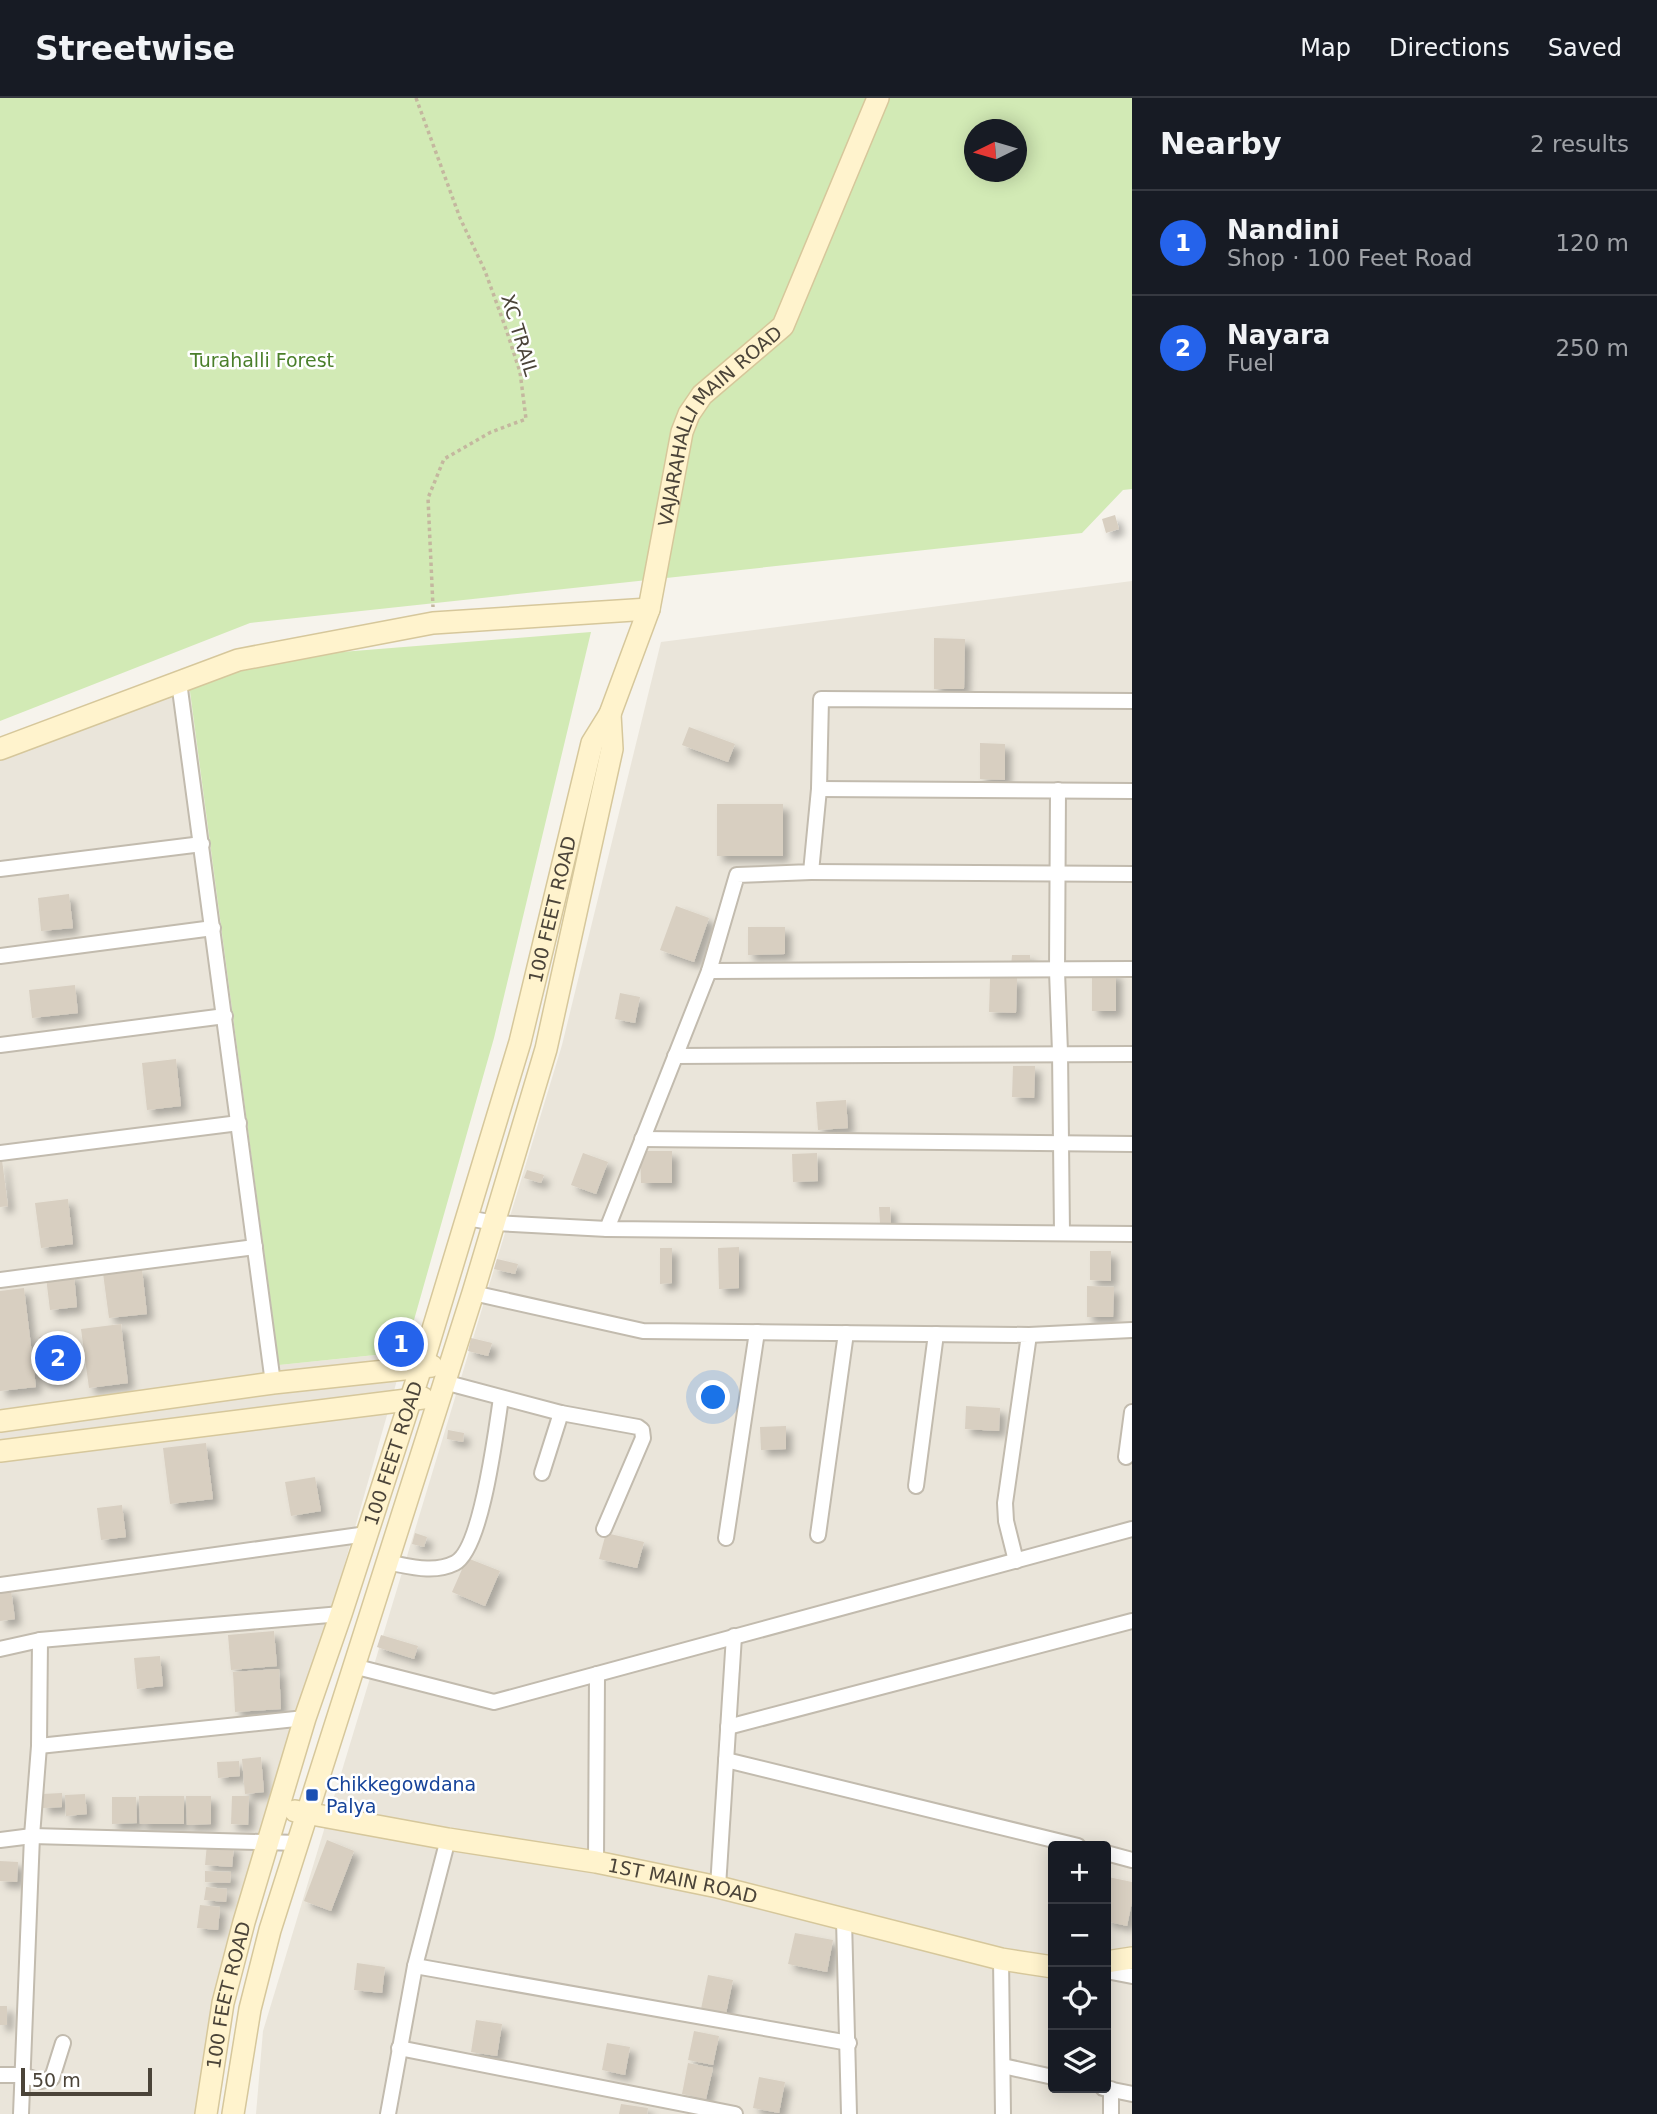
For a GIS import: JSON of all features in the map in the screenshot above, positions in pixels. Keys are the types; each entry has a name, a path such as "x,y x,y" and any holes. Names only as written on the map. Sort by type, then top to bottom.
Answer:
{"main road":[{"name":"VAJARAHALLI MAIN ROAD","path":"649,608 676,456 688,414 717,381 783,326 878,98"},
{"path":"0,749 238,660 433,623 649,608"},
{"name":"100 FEET ROAD","path":"206,2114 223,2003 244,1922 305,1718 421,1368 520,1042 592,743 610,714 649,608"},
{"name":"100 FEET ROAD","path":"234,2114 250,2009 270,1930 495,1223 546,1049 612,749 610,714"},
{"path":"0,1421 273,1383 421,1368 444,1381"},
{"path":"0,1451 410,1400 444,1381"},
{"path":"45,1415 48,1445"},
{"name":"1ST MAIN ROAD","path":"279,1808 448,1839 596,1862 718,1887 1001,1959 1048,1966"},
{"path":"1111,1961 1132,1958"}],"street":[{"path":"179,682 273,1383"},
{"path":"811,872 819,789 821,699 1132,701"},
{"path":"819,789 1132,791"},
{"path":"1058,790 1056,971 1060,1052 1062,1233"},
{"path":"0,869 202,844"},
{"path":"607,1228 709,971 737,875 811,872 1132,874"},
{"path":"0,956 213,928"},
{"path":"709,971 1132,969"},
{"path":"0,1045 225,1016"},
{"path":"675,1056 1060,1052 1132,1054"},
{"path":"0,1153 239,1123"},
{"path":"642,1139 1132,1143"},
{"path":"467,1218 495,1223 607,1228 1132,1234"},
{"path":"0,1280 255,1247"},
{"path":"473,1293 643,1331 1029,1335 1132,1330"},
{"path":"726,1538 757,1332"},
{"path":"818,1535 845,1333"},
{"path":"916,1486 936,1334"},
{"path":"1016,1561 1006,1521 1005,1503 1029,1335"},
{"path":"444,1381 562,1413 638,1427 644,1433 604,1529"},
{"path":"386,1562 438,1569 461,1559 477,1528 501,1398"},
{"path":"1126,1457 1132,1412"},
{"path":"542,1473 562,1413"},
{"path":"353,1667 494,1702 1132,1530"},
{"path":"0,1585 367,1534"},
{"path":"0,1649 40,1640 341,1614"},
{"path":"728,1727 1132,1621"},
{"path":"718,1887 734,1636"},
{"path":"21,2114 38,1746 40,1640"},
{"path":"596,1862 597,1674"},
{"path":"38,1746 305,1718"},
{"path":"726,1760 1058,1841"},
{"path":"0,1840 32,1836 298,1843"},
{"path":"388,2114 415,1965 448,1839"},
{"path":"1111,1854 1132,1860"},
{"path":"844,1920 849,2114"},
{"path":"1001,1959 1003,2114"},
{"path":"415,1965 849,2043"},
{"path":"1111,1972 1132,1976"},
{"path":"0,2075 22,2075 41,2081 52,2078 63,2043"},
{"path":"399,2048 735,2114"},
{"path":"1003,2066 1048,2076"},
{"path":"1111,2090 1132,2094"},
{"path":"1108,2093 1111,2114"}],"path":[{"name":"XC TRAIL","path":"416,98 460,218 485,271 506,329 520,372 526,418 491,432 444,459 428,498 433,623"}],"shaded area":[{"path":"1132,581 1132,2114 256,2114 263,2031 562,1045 661,642"},
{"path":"189,684 279,1365 405,1352 301,1717 196,2114 0,2114 0,756"}],"green space":[{"name":"Turahalli Forest","path":"0,98 1132,98 1132,489 1123,490 1082,533 250,623 0,721"},
{"path":"591,632 494,1038 412,1327 391,1329 385,1354 279,1365 189,684 253,659"}],"building":[{"path":"1115,515 1119,529 1106,533 1102,519"},
{"path":"934,638 965,639 964,689 934,689"},
{"path":"689,727 735,744 728,762 682,745"},
{"path":"980,743 1005,744 1005,780 980,779"},
{"path":"717,804 783,804 783,856 717,856"},
{"path":"69,894 73,928 41,931 38,898"},
{"path":"676,906 709,918 694,962 660,950"},
{"path":"748,927 785,927 785,954 748,955"},
{"path":"1012,955 1030,955 1030,967 1011,967"},
{"path":"1092,972 1116,973 1116,1011 1092,1011"},
{"path":"990,978 1017,978 1016,1013 989,1012"},
{"path":"75,985 78,1013 32,1018 29,990"},
{"path":"620,993 640,997 635,1023 615,1019"},
{"path":"176,1059 181,1106 147,1110 142,1063"},
{"path":"1013,1066 1035,1066 1034,1098 1012,1097"},
{"path":"846,1100 848,1128 818,1130 816,1102"},
{"path":"640,1151 672,1151 672,1183 641,1183"},
{"path":"583,1153 608,1162 596,1194 571,1185"},
{"path":"817,1153 818,1181 793,1182 792,1154"},
{"path":"2,1160 8,1206 0,1207 0,1161"},
{"path":"527,1170 544,1175 541,1183 524,1178"},
{"path":"68,1199 73,1244 41,1248 35,1203"},
{"path":"879,1207 890,1207 891,1223 880,1223"},
{"path":"739,1247 739,1288 719,1289 718,1248"},
{"path":"660,1248 672,1248 672,1283 660,1284"},
{"path":"1090,1251 1111,1251 1111,1281 1090,1280"},
{"path":"497,1259 518,1264 515,1274 494,1269"},
{"path":"142,1269 147,1314 109,1318 103,1273"},
{"path":"74,1274 77,1307 50,1310 46,1277"},
{"path":"1087,1286 1114,1287 1113,1317 1087,1317"},
{"path":"24,1288 36,1387 0,1391 0,1291"},
{"path":"121,1324 128,1383 89,1388 81,1329"},
{"path":"60,1334 65,1377 44,1379 39,1337"},
{"path":"471,1338 492,1343 488,1356 468,1351"},
{"path":"966,1406 1000,1408 999,1431 965,1429"},
{"path":"786,1426 786,1449 761,1450 760,1427"},
{"path":"448,1430 464,1433 463,1442 447,1439"},
{"path":"206,1443 213,1499 170,1504 163,1448"},
{"path":"315,1477 321,1511 291,1516 285,1482"},
{"path":"122,1505 126,1537 101,1540 97,1508"},
{"path":"415,1533 427,1537 424,1547 412,1544"},
{"path":"606,1533 644,1542 637,1568 599,1559"},
{"path":"467,1558 500,1571 485,1606 452,1592"},
{"path":"11,1590 15,1619 0,1621 0,1591"},
{"path":"274,1631 277,1666 231,1670 228,1635"},
{"path":"381,1635 418,1646 414,1659 377,1647"},
{"path":"160,1656 163,1686 137,1689 134,1658"},
{"path":"279,1669 281,1709 235,1712 233,1672"},
{"path":"261,1757 264,1792 245,1794 242,1759"},
{"path":"239,1761 240,1776 218,1778 217,1762"},
{"path":"62,1793 62,1807 43,1808 42,1794"},
{"path":"85,1794 87,1814 66,1816 65,1795"},
{"path":"139,1796 184,1796 184,1824 140,1824"},
{"path":"186,1796 211,1796 211,1824 187,1825"},
{"path":"232,1796 249,1796 248,1825 231,1824"},
{"path":"112,1797 136,1797 137,1823 112,1824"},
{"path":"327,1840 354,1851 331,1911 304,1901"},
{"path":"207,1844 234,1846 232,1867 205,1865"},
{"path":"0,1861 18,1862 17,1882 0,1881"},
{"path":"205,1871 231,1872 230,1883 205,1882"},
{"path":"1111,1878 1132,1882 1132,1902 1127,1926 1111,1922"},
{"path":"206,1887 227,1889 226,1902 204,1900"},
{"path":"200,1905 220,1907 218,1930 197,1928"},
{"path":"795,1933 833,1940 827,1972 788,1964"},
{"path":"357,1963 385,1967 382,1993 354,1990"},
{"path":"708,1975 733,1980 726,2014 701,2009"},
{"path":"0,2006 7,2006 7,2025 0,2025"},
{"path":"476,2020 502,2024 497,2056 471,2052"},
{"path":"694,2031 719,2036 713,2065 688,2060"},
{"path":"607,2043 630,2047 625,2075 602,2070"},
{"path":"688,2063 713,2068 706,2099 682,2094"},
{"path":"759,2077 785,2082 779,2113 753,2108"},
{"path":"621,2104 648,2108 647,2114 619,2114"}],"place":[{"name":"Nandini","path":"401,1344"},
{"name":"Nayara","path":"58,1358"},
{"name":"Chikkegowdana Palya","path":"312,1795"}]}
